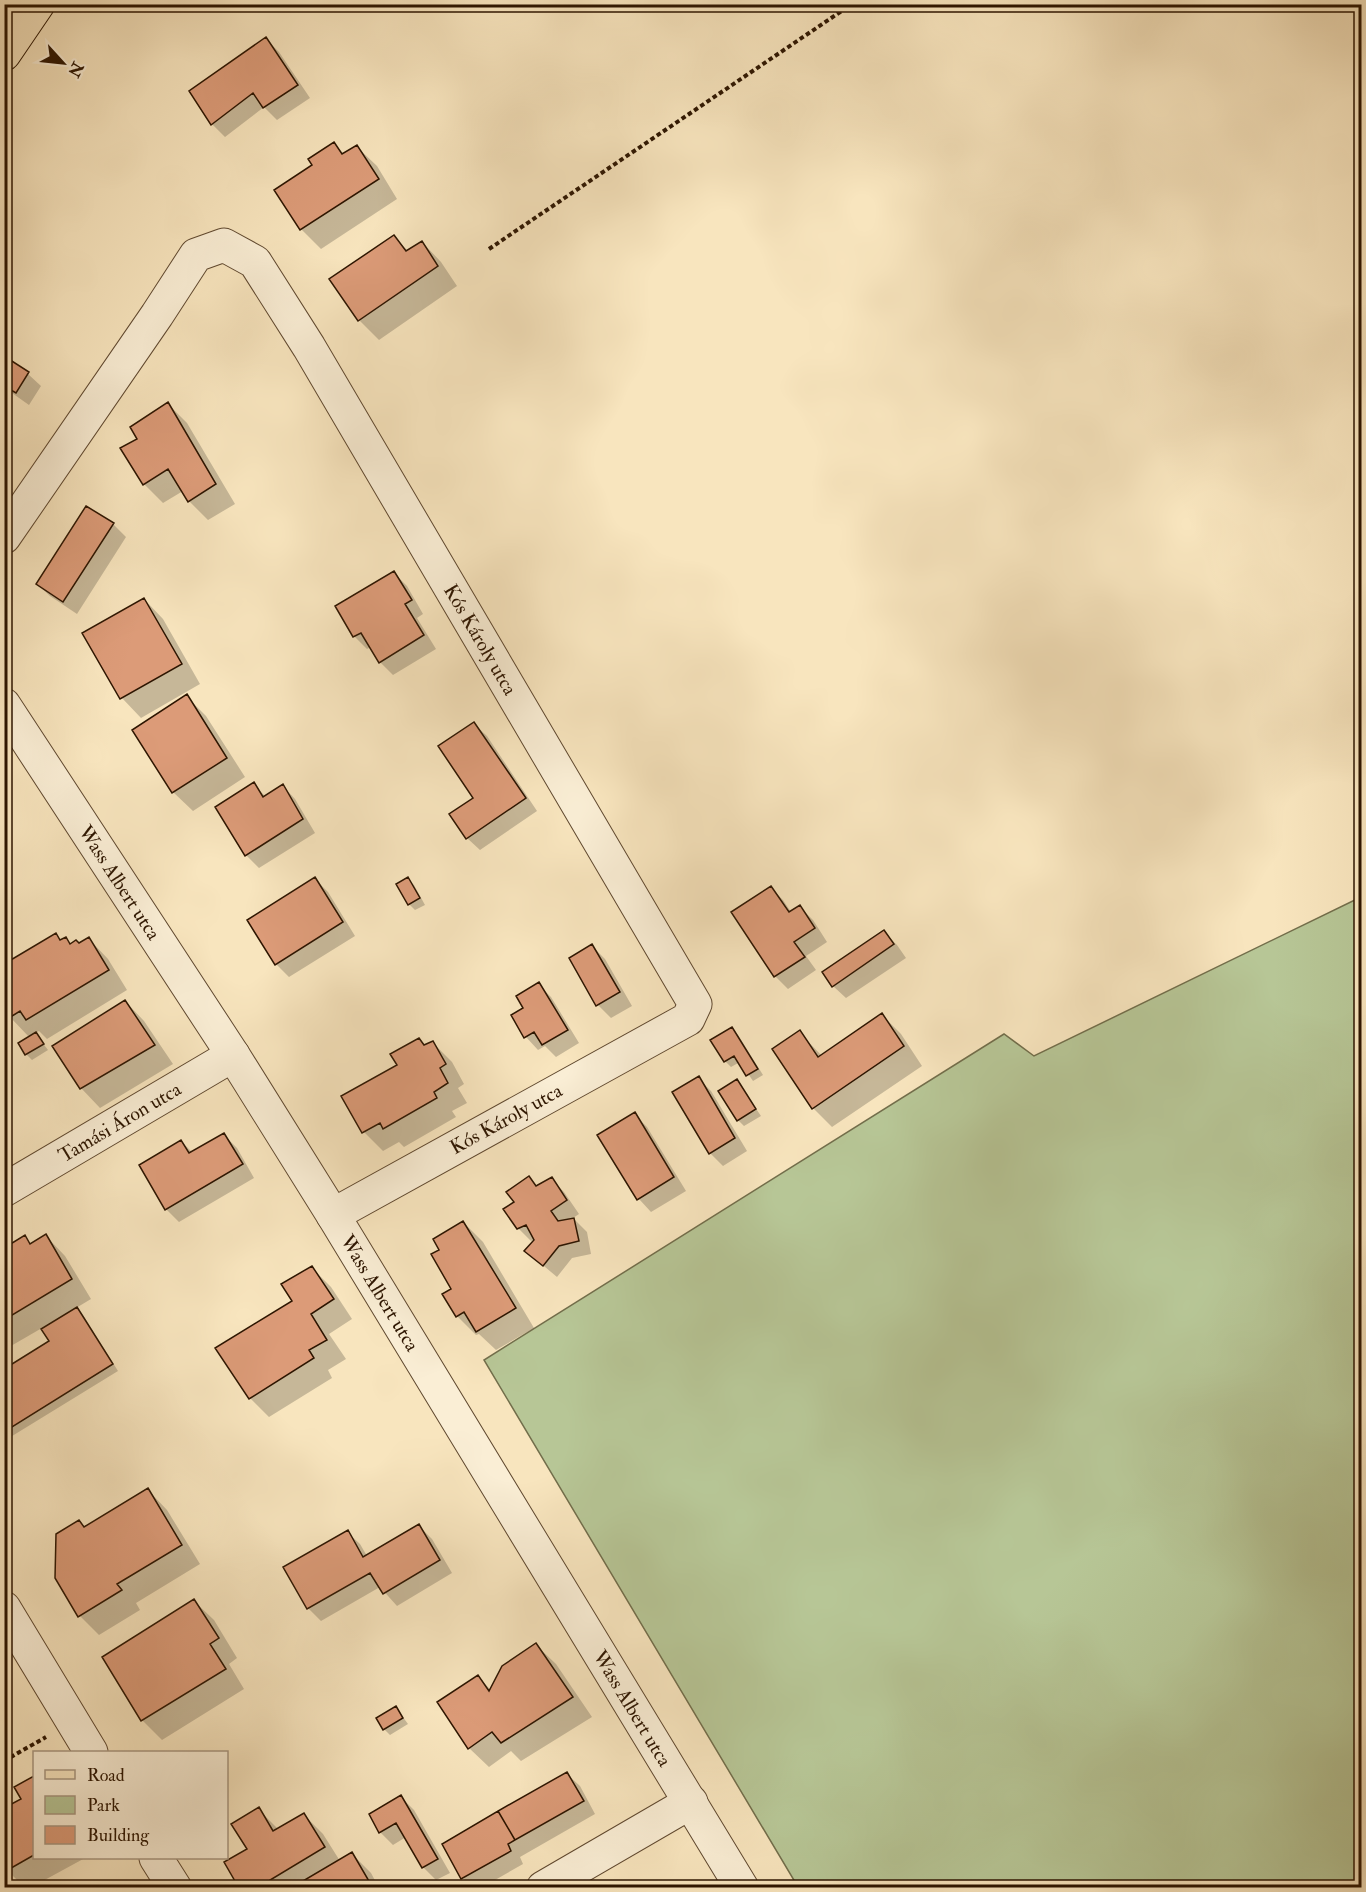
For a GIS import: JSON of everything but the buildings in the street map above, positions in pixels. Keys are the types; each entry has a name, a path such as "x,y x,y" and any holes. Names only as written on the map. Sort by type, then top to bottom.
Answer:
{"main road":[{"path":"4,54 32,6"}],"street":[{"name":"Kós Károly utca","path":"4,537 196,255 224,245 255,262 309,347 695,1004 688,1019 333,1215"},
{"name":"Wass Albert utca","path":"4,705 233,1055 333,1215 742,1887"},
{"name":"Tamási Áron utca","path":"4,1190 233,1055"},
{"path":"4,1608 90,1751"},
{"path":"543,1887 690,1802"},
{"path":"157,1859 175,1887"}],"path":[{"path":"489,249 852,4"},
{"path":"4,1761 57,1730 74,1725"}],"green space":[{"path":"1361,897 1361,1887 798,1887 484,1360 1004,1034 1034,1056"}]}
